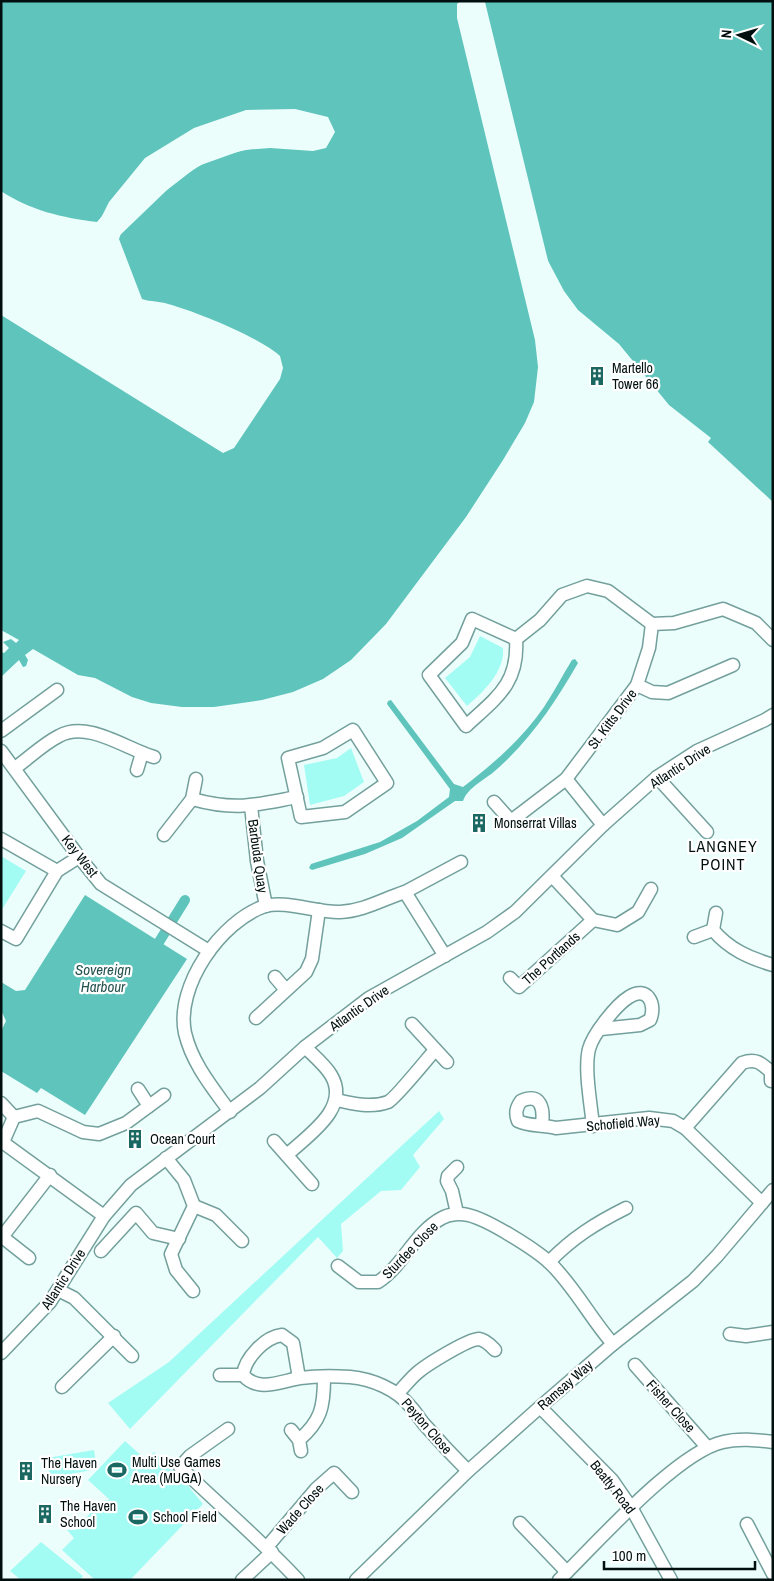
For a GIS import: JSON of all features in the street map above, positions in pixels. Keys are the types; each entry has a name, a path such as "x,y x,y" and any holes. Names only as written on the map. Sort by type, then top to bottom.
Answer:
{"street":[{"path":"516,639 540,620 562,595 587,586 608,591 652,624 674,623 723,609 756,623 773,640"},
{"path":"472,619 516,639 517,659 504,691 466,726 429,675 462,643 472,619"},
{"name":"St. Kitts Drive","path":"494,802 511,821 566,779 637,686 649,648 652,624"},
{"path":"637,686 652,692 668,693 733,665"},
{"path":"1,731 57,690"},
{"name":"Atlantic Drive","path":"1,1353 50,1302 104,1216 131,1185 230,1112 305,1047 369,998 487,932 515,912 553,877 603,824 657,777 697,751 770,718"},
{"path":"353,730 386,783 345,812 301,818 297,797 288,758 323,748 353,730"},
{"path":"15,768 59,735 77,731 95,734 148,755 137,770"},
{"name":"Key West","path":"1,751 101,884 209,951"},
{"path":"657,777 706,832"},
{"path":"164,835 192,799 196,779"},
{"path":"566,779 603,824"},
{"name":"Barbuda Quay","path":"192,799 228,807 251,806 297,797"},
{"name":"Barbuda Quay","path":"251,806 257,862 266,906"},
{"path":"1,839 57,871"},
{"path":"1,931 16,939 57,871 79,857"},
{"path":"230,1112 195,1060 185,1031 186,1003 191,982 209,951 241,919 266,906 340,912 365,908 405,892 461,862"},
{"name":"The Portlands","path":"510,978 519,987 593,920 553,877"},
{"path":"593,920 617,925 638,912 651,889"},
{"path":"405,892 444,956"},
{"path":"256,1018 306,972 312,959 320,910"},
{"path":"713,930 716,913"},
{"path":"694,936 713,930"},
{"path":"713,930 732,948 751,958 773,964"},
{"path":"275,977 286,990"},
{"path":"412,1024 447,1062"},
{"path":"593,1126 588,1051 592,1040 601,1029"},
{"path":"287,1154 330,1113 337,1100 336,1087 331,1075 305,1047"},
{"path":"337,1100 355,1104 376,1105 390,1101 435,1050"},
{"path":"685,1128 742,1063 751,1060 760,1062 771,1072 771,1081"},
{"path":"138,1089 149,1106"},
{"path":"14,1117 38,1111 83,1132 99,1134 126,1123 164,1095"},
{"path":"1,1103 14,1117"},
{"path":"14,1117 2,1142 104,1216"},
{"name":"Schofield Way","path":"542,1124 556,1128 593,1126 649,1118 673,1121 685,1128 762,1203"},
{"path":"274,1141 312,1184"},
{"path":"166,1158 184,1180 194,1206 216,1216 242,1240"},
{"path":"457,1167 448,1176 447,1181 452,1191 457,1213 477,1217 529,1247 549,1262 613,1344"},
{"path":"29,1258 2,1237 50,1175"},
{"name":"Ramsay Way","path":"356,1580 468,1471 540,1406 613,1344 693,1281 773,1190"},
{"path":"193,1291 176,1270 171,1254 194,1206"},
{"path":"549,1262 575,1237 594,1223 626,1208"},
{"path":"101,1251 136,1213 153,1234 179,1239"},
{"name":"Sturdee Close","path":"338,1266 359,1282 378,1282 430,1227 442,1217 457,1213"},
{"path":"58,1290 74,1298 132,1356"},
{"path":"730,1334 746,1336 773,1332"},
{"path":"244,1375 247,1361 273,1336 282,1335 293,1343 298,1378"},
{"path":"62,1387 114,1336"},
{"path":"398,1393 417,1372 469,1342 478,1339 486,1341 495,1350"},
{"name":"Fisher Close","path":"635,1365 707,1447"},
{"name":"Peyton Close","path":"220,1375 244,1375 249,1382 264,1385 290,1382 298,1378 349,1377 367,1380 398,1393 468,1471"},
{"path":"297,1440 311,1429 323,1406 324,1378"},
{"name":"Beatty Road","path":"540,1406 600,1467 632,1509 671,1580"},
{"name":"Wade Close","path":"228,1429 190,1456 180,1467 228,1514 269,1549 298,1580"},
{"path":"520,1523 563,1576 632,1509 681,1465 707,1447 735,1440 773,1442"},
{"name":"Wade Close","path":"242,1580 269,1549 331,1469 352,1492"},
{"path":"747,1524 773,1574"}],"shaded area":[{"path":"480,636 503,648 503,657 492,681 467,706 445,678 470,657"},
{"path":"351,748 364,782 344,796 310,805 304,765 337,758"},
{"path":"1,856 26,871 1,911"},
{"path":"439,1111 444,1119 413,1155 420,1167 401,1190 381,1191 341,1224 343,1251 337,1258 318,1237 130,1429 108,1403 169,1362"},
{"name":"School Field","path":"125,1441 145,1459 125,1484 154,1452 173,1471 166,1478 170,1481 180,1476 203,1504 130,1580 95,1580 62,1550 74,1538 67,1530 76,1530 81,1520 83,1521 94,1509 92,1507 95,1502 110,1500 88,1480"},
{"path":"94,1450 97,1469 50,1478 47,1458"},
{"path":"41,1542 83,1576 80,1580 21,1580 10,1571"}],"water":[{"path":"1,1 460,1 457,4 457,18 535,340 538,367 534,402 525,423 466,517 386,624 351,660 323,679 293,692 262,700 214,707 182,707 151,703 132,697 95,678 78,675 33,649 25,655 28,660 26,666 23,667 19,660 1,677 1,652 4,653 9,648 3,642 11,639 16,643 19,640 1,630 1,315 223,453 234,448 280,379 283,368 280,356 243,333 210,319 165,303 142,299 119,239 123,227 183,176 206,162 228,154 255,148 315,148 325,141 318,122 306,120 245,122 193,138 145,166 97,222 47,212 23,203 1,191"},
{"path":"480,1 773,1 773,502 708,442 711,438 669,405 619,344 578,310 564,291 546,257 484,7"},
{"path":"575,659 578,663 551,706 531,733 509,758 465,796 463,801 455,801 402,838 365,854 312,870 309,868 311,864 380,842 417,821 449,797 450,789 387,704 388,701 391,700 454,784 463,787 496,760 526,730 544,707 572,660"},
{"name":"Sovereign Harbour","path":"85,895 187,959 85,1115 41,1088 37,1093 1,1071 1,1031 6,1021 1,1010 1,982 16,991 25,990"}],"pier":[{"path":"478,1 485,2 551,273 543,258 534,231 482,8"},
{"path":"295,109 328,117 335,132 326,148 313,151 270,148 243,150 198,166 167,190 116,239 121,226 156,192 205,160 243,148 280,144 303,148 315,146 322,140 316,124 305,122 258,122 220,130 157,160 138,176 99,222 109,202 145,158 194,128 246,110"}],"waterway":[{"path":"159,942 185,900"}],"place":[{"name":"Martello Tower 66","path":"597,376"},
{"name":"Monserrat Villas","path":"479,823"},
{"name":"Ocean Court","path":"135,1139"},
{"name":"Multi Use Games Area (MUGA)","path":"117,1470"},
{"name":"The Haven Nursery","path":"26,1471"},
{"name":"The Haven School","path":"45,1514"},
{"name":"School Field","path":"138,1517"}],"district":[{"name":"LANGNEY POINT","path":"723,855"}]}
